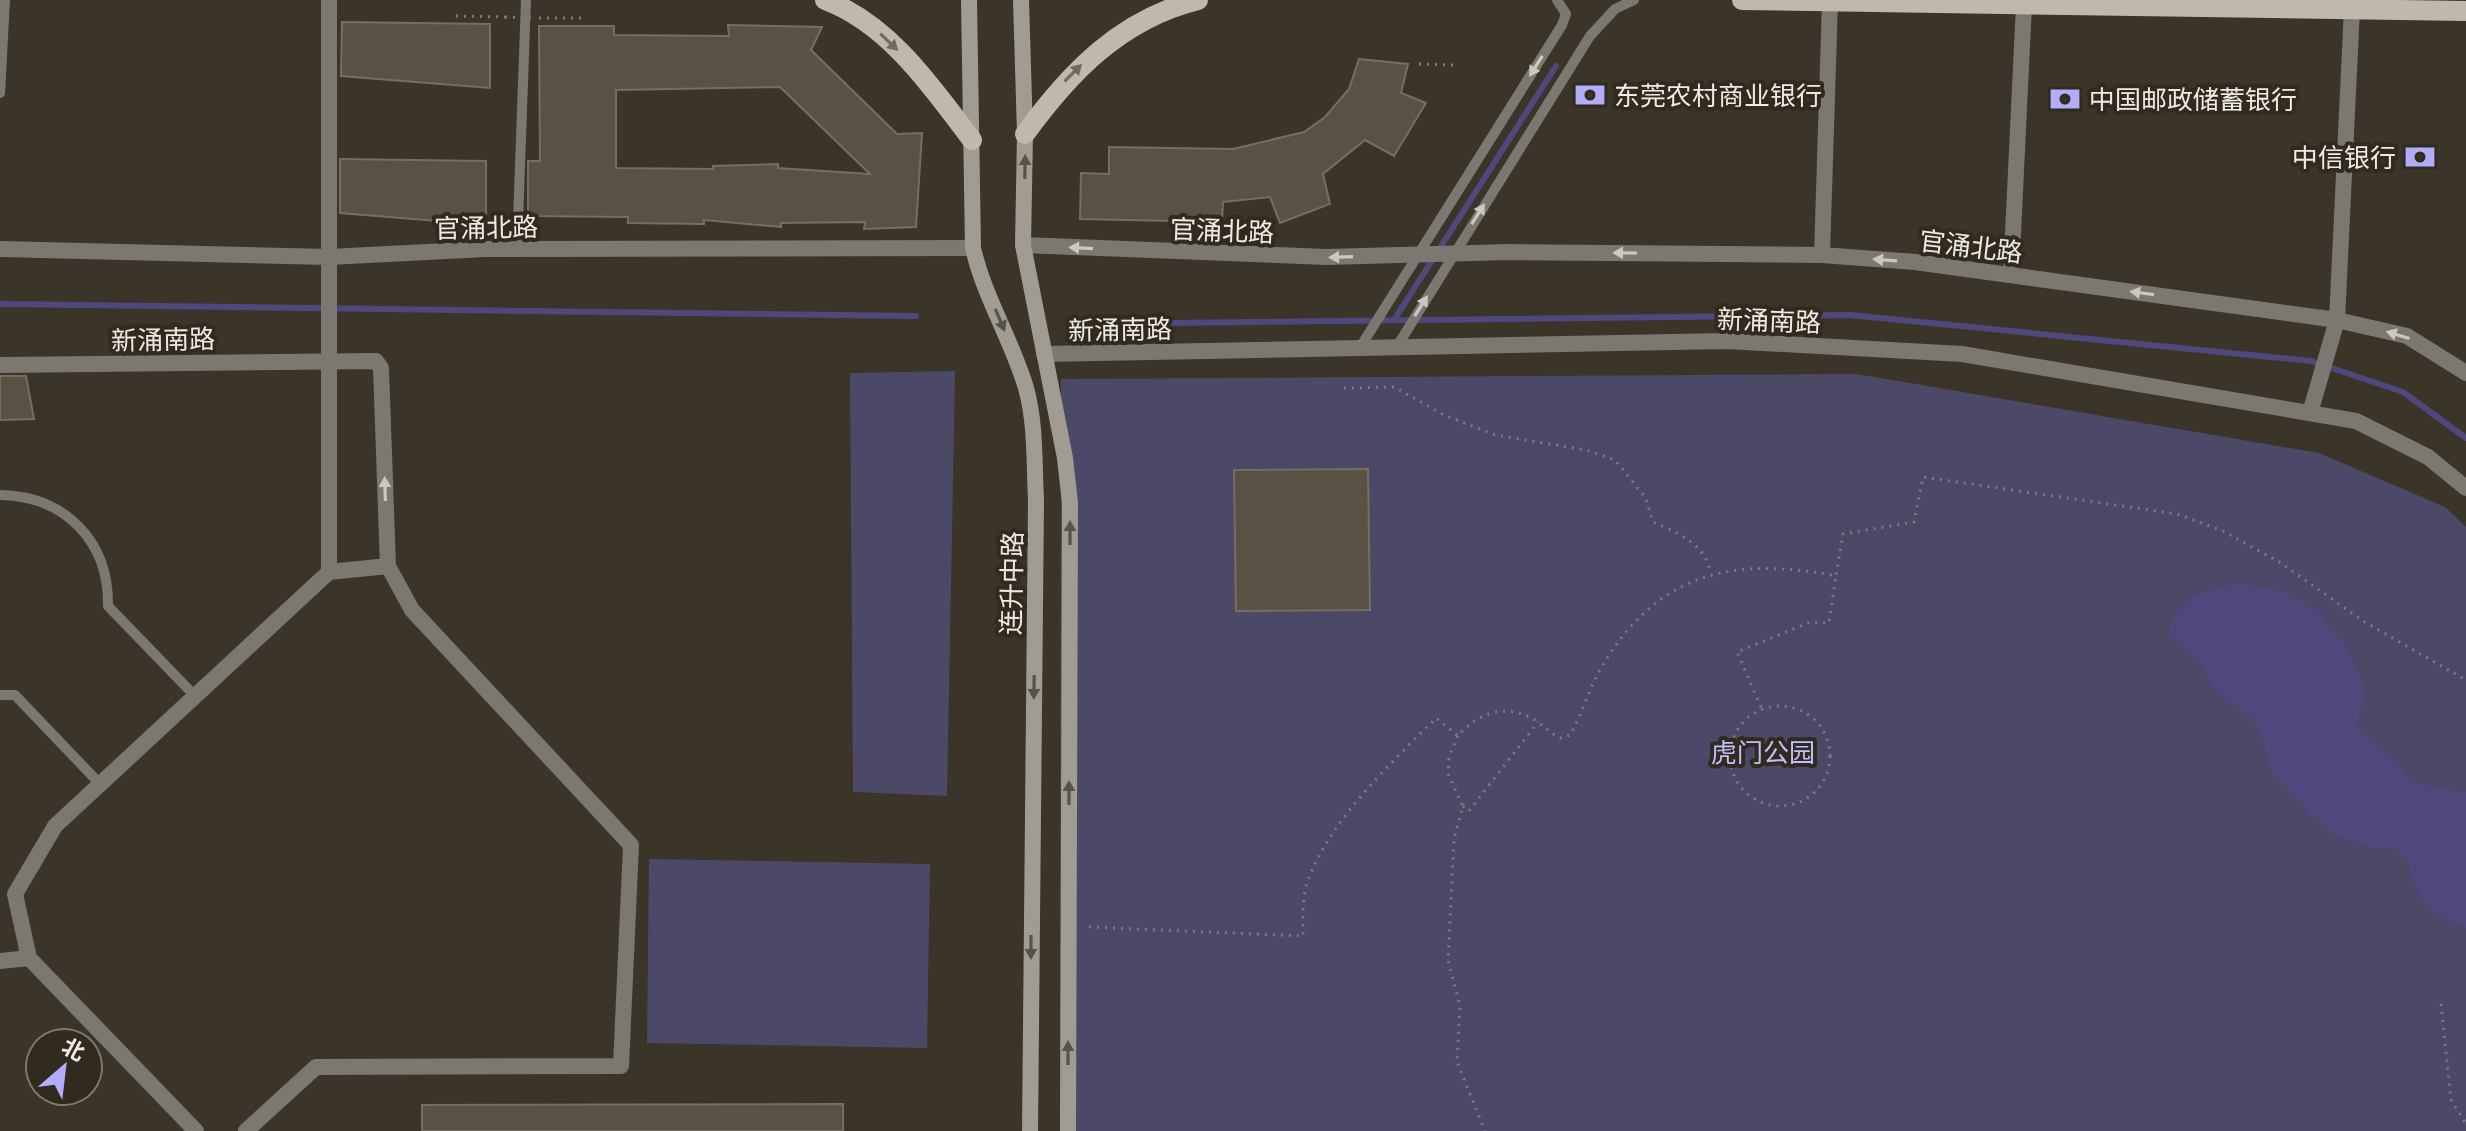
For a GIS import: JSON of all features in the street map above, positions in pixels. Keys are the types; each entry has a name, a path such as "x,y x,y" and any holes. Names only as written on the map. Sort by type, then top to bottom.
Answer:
{"main road":[{"path":"825,0 845,8 887,38 972,140"},
{"name":"连升中路","path":"969,0 973,248 980,276 1027,390 1032,422 1036,500 1030,1131"},
{"path":"1021,0 1025,134 1023,245 1065,458 1070,503 1068,1131"},
{"path":"1025,134 1058,88 1093,54 1132,27 1176,5 1198,0"},
{"path":"1742,0 2466,11"}],"street":[{"path":"329,0 326,361 329,572"},
{"path":"1822,255 1830,1"},
{"path":"2011,275 2024,4"},
{"path":"2310,413 2337,320 2352,9"},
{"name":"官涌北路","path":"1023,245 1327,257 1454,253 1822,255 1915,262 2337,320 2407,336 2466,373"},
{"name":"官涌北路","path":"0,249 329,257 517,249 973,248"},
{"name":"新涌南路","path":"1044,354 1727,341 1962,354 2356,421 2428,457 2466,488"},
{"name":"新涌南路","path":"0,365 376,361 381,368 388,566"},
{"path":"196,1131 29,958 8,895 55,826 329,572 388,566 412,610 631,845 621,1066 316,1067 246,1131"},
{"path":"0,961 29,958"}],"lane":[{"path":"0,93 5,0"},
{"path":"517,249 526,0"},
{"path":"1359,349 1562,25 1565,9 1557,0"},
{"path":"1395,348 1590,36 1615,9 1634,0"},
{"path":"0,495 35,499 67,514 80,526 102,563 108,606 195,696"},
{"path":"0,695 15,695 100,784"}],"path":[{"path":"456,16 586,18"},
{"path":"1419,64 1454,65"},
{"path":"1344,388 1394,387 1444,415 1495,435 1586,450 1615,460 1631,475 1645,497 1653,522 1690,541 1706,558 1710,573"},
{"path":"1761,707 1737,652 1800,625 1829,623 1843,534 1914,522 1923,477 2177,514 2223,531 2281,563 2363,621 2466,680"},
{"path":"1538,722 1469,811 1463,806 1448,774 1449,756 1458,736 1481,716 1500,711 1524,714 1538,722 1560,738 1570,735 1603,664 1632,624 1671,592 1710,573 1751,567 1836,576"},
{"path":"1789,706 1806,712 1819,724 1828,739 1828,773 1808,798 1794,805 1761,803 1737,782 1730,767 1733,736 1742,722 1761,707 1789,706"},
{"path":"1089,927 1303,936 1308,881 1356,804 1436,718 1458,736"},
{"path":"1463,806 1454,839 1448,960 1460,1006 1457,1062 1485,1131"},
{"path":"2441,1004 2448,1089 2458,1116 2466,1124"}],"green space":[{"path":"955,371 947,796 853,792 850,373"},
{"name":"虎门公园","path":"1857,374 2319,453 2445,507 2466,527 2466,1131 1060,1131 1061,379"},
{"path":"649,859 930,864 927,1048 647,1043"}],"shaded area":[{"path":"2243,584 2278,590 2314,608 2344,643 2365,687 2357,729 2400,766 2412,782 2466,793 2466,928 2440,916 2425,902 2406,857 2389,847 2368,847 2335,835 2311,816 2272,774 2260,732 2252,719 2216,692 2195,655 2170,635 2169,625 2192,599 2209,590"}],"building":[{"path":"342,22 490,24 490,88 341,76"},
{"path":"728,25 822,27 811,50 897,134 922,133 916,227 864,229 865,222 781,223 781,227 704,220 704,224 628,223 628,217 528,216 528,161 540,161 539,26 614,26 614,35 729,36","holes":["780,87 870,174 778,168 778,164 713,166 713,169 616,168 616,90"]},
{"path":"1359,59 1408,64 1401,93 1426,103 1394,156 1365,140 1323,174 1330,204 1280,223 1270,197 1223,202 1222,222 1080,219 1081,173 1109,174 1109,147 1233,149 1304,132 1325,117 1349,89"},
{"path":"340,159 486,161 486,225 340,213"},
{"path":"0,376 26,376 34,419 0,420"},
{"path":"1368,469 1370,610 1236,611 1234,470"},
{"path":"843,1104 843,1131 422,1131 422,1105"}],"waterway":[{"path":"1394,320 1556,66"},
{"path":"0,304 916,316"},
{"path":"1089,324 1850,315 2311,361 2403,392 2466,438"}],"place":[{"name":"东莞农村商业银行","path":"1590,95"},
{"name":"中国邮政储蓄银行","path":"2065,99"},
{"name":"中信银行","path":"2420,157"}]}
